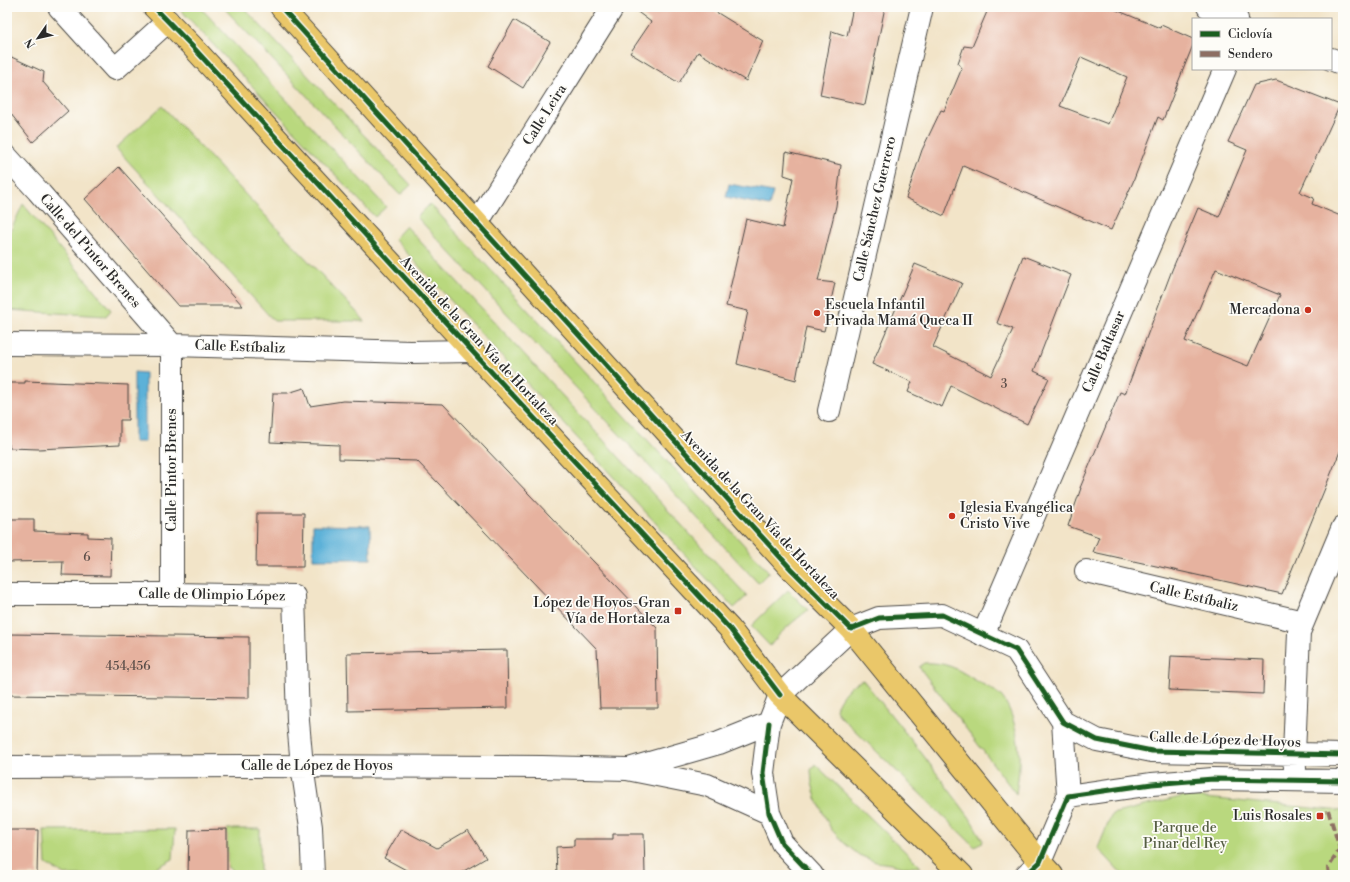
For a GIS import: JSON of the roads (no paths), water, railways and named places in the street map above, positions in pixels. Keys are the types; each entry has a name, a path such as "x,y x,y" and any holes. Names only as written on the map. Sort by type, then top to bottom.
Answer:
{"main road":[{"name":"Avenida de la Gran Vía de Hortaleza","path":"281,7 792,570 851,629 1039,871"},
{"name":"Avenida de la Gran Vía de Hortaleza","path":"161,14 730,629 780,695 962,875"}],"street":[{"path":"59,7 115,69 161,14"},
{"name":"Calle Leira","path":"477,223 613,7"},
{"name":"Calle Sánchez Guerrero","path":"829,411 922,7"},
{"path":"1208,7 1235,18"},
{"path":"1332,59 1343,64"},
{"name":"Calle Baltasar","path":"983,635 1224,70"},
{"name":"Calle del Pintor Brenes","path":"7,157 172,345"},
{"name":"Calle Estíbaliz","path":"7,344 172,345 410,352 472,351"},
{"name":"Calle Pintor Brenes","path":"172,345 172,594"},
{"path":"1295,780 1294,754 1299,632 1343,527"},
{"name":"Calle Estíbaliz","path":"1086,571 1303,622"},
{"name":"Calle de Olimpio López","path":"7,594 294,596 298,721 302,766"},
{"path":"812,875 782,843 769,813 762,773 769,723 780,695 851,629 879,618 942,616 1016,650 1063,722 1068,796 1039,871"},
{"name":"Calle de López de Hoyos","path":"1063,722 1097,740 1152,751 1343,755"},
{"name":"Calle de López de Hoyos","path":"627,769 718,743 769,723"},
{"path":"302,766 311,827 313,875"},
{"name":"Calle de López de Hoyos","path":"7,767 542,766 627,769 707,785 769,813"},
{"path":"1068,796 1152,784 1213,779 1343,781"}],"water":[{"path":"729,184 773,192 769,206 726,197"},
{"path":"134,372 145,373 145,442 134,442"},
{"path":"313,525 370,526 371,559 313,559"}],"place":[{"name":"Mercadona","path":"1308,310"},
{"name":"Escuela Infantil Privada Mamá Queca II","path":"817,313"},
{"name":"Iglesia Evangélica Cristo Vive","path":"952,516"},
{"name":"López de Hoyos-Gran Vía de Hortaleza","path":"678,611"},
{"name":"Luis Rosales","path":"1320,816"}],"park label":[{"name":"Parque de Pinar del Rey","path":"1185,836"}]}
